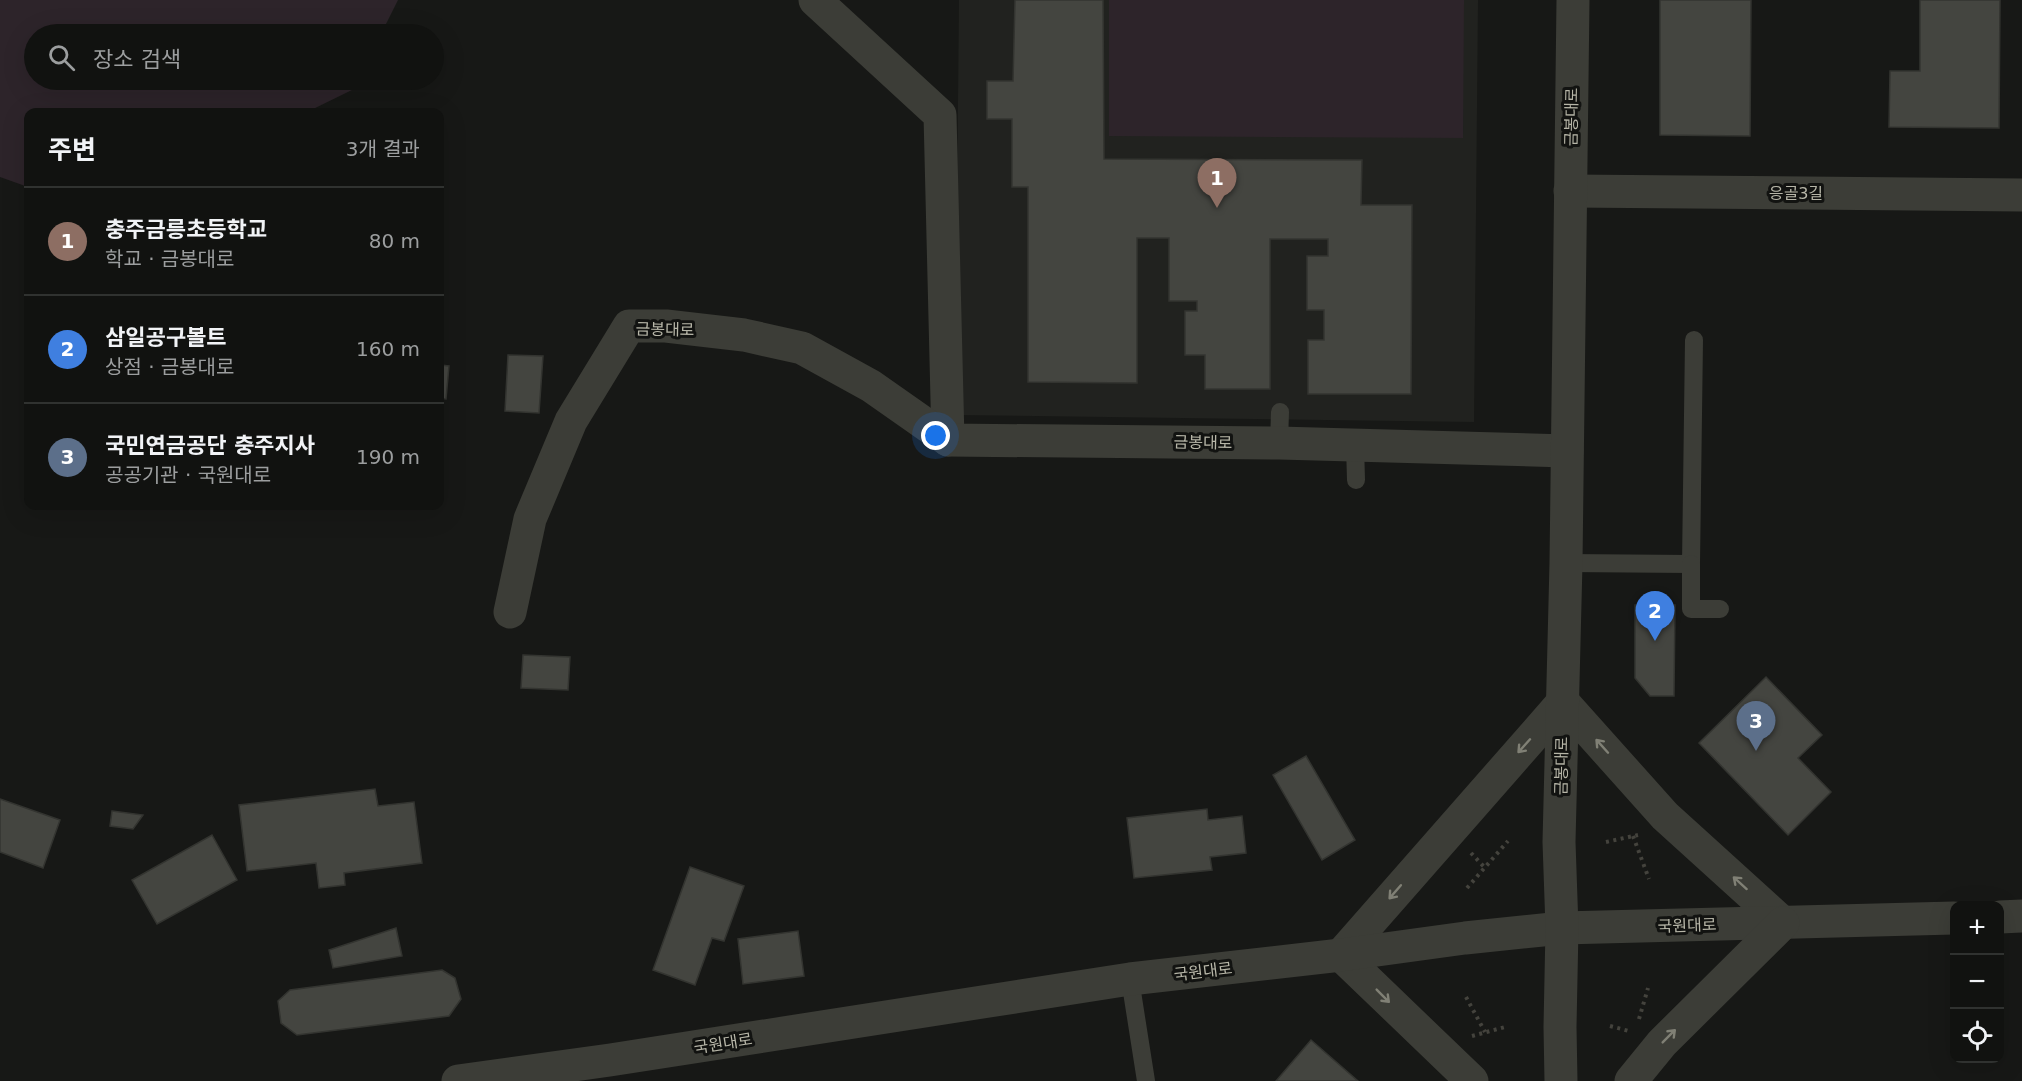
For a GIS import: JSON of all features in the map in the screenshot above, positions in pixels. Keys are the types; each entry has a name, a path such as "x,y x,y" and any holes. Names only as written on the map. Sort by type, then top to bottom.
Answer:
{"street":[{"path":"815,0 940,115 948,440"},
{"name":"금봉대로","path":"1561,1081 1562,928 1559,842 1566,563 1573,0"},
{"name":"응골3길","path":"1570,192 2022,195"},
{"name":"금봉대로","path":"510,612 530,519 557,453 571,421 629,326 666,326 744,335 802,348 871,386 948,440 1279,428 1355,445 1567,451"},
{"path":"1472,1081 1341,955 1563,702 1665,816 1783,922 1662,1043 1631,1081"},
{"path":"2004,917 2022,916"},
{"name":"국원대로","path":"458,1081 610,1060 1130,979 1341,955 1465,938 1562,928 1950,918"}],"lane":[{"path":"1694,340 1691,609 1720,609"},
{"path":"1355,445 1356,480"},
{"path":"1566,563 1691,564"},
{"path":"1130,979 1146,1081"}],"path":[{"path":"1606,842 1644,834"},
{"path":"1633,836 1649,879"},
{"path":"1467,888 1508,841"},
{"path":"1639,1022 1648,988"},
{"path":"1466,998 1485,1032"},
{"path":"1463,1038 1505,1028"}],"shaded area":[{"path":"0,0 398,0 386,24 24,24 24,90 352,90 315,108 24,108 24,186 0,177"},
{"path":"959,0 1478,0 1474,422 955,415"},
{"path":"1109,0 1464,0 1463,138 1109,136"}],"building":[{"path":"1015,0 1103,0 1104,159 1362,160 1361,205 1412,205 1411,394 1308,394 1308,340 1324,340 1324,310 1307,310 1307,256 1328,256 1328,239 1270,239 1270,389 1205,389 1205,355 1185,355 1185,311 1197,311 1197,301 1169,301 1169,238 1137,238 1137,383 1028,382 1028,187 1012,187 1012,119 987,119 987,81 1013,81"},
{"path":"1660,0 1751,0 1750,136 1660,135"},
{"path":"1920,0 2000,0 1999,128 1889,127 1890,71 1920,71"},
{"path":"508,355 543,356 539,413 505,411"},
{"path":"444,365 449,366 446,399 444,399"},
{"path":"1635,605 1675,605 1674,696 1650,696 1635,678"},
{"path":"523,655 570,657 568,690 521,688"},
{"path":"1766,677 1822,735 1798,758 1831,792 1788,835 1699,743"},
{"path":"1306,756 1355,840 1322,860 1273,775"},
{"path":"375,789 378,806 414,802 422,863 344,873 345,885 319,888 316,863 247,871 239,805"},
{"path":"0,799 60,820 43,868 0,852"},
{"path":"1207,809 1208,820 1242,816 1246,853 1210,857 1212,870 1134,878 1127,818"},
{"path":"112,811 143,815 133,829 110,826"},
{"path":"212,835 237,880 157,924 132,880"},
{"path":"690,867 744,886 724,941 712,938 695,985 653,970"},
{"path":"396,928 402,956 333,968 329,950"},
{"path":"798,931 804,976 743,984 738,939"},
{"path":"442,970 455,978 461,999 449,1016 297,1035 281,1023 278,1001 290,990"},
{"path":"1311,1040 1358,1081 1276,1081"}],"place":[{"name":"충주금릉초등학교","path":"1217,208"},
{"name":"삼일공구볼트","path":"1655,641"},
{"name":"국민연금공단 충주지사","path":"1756,751"}]}
